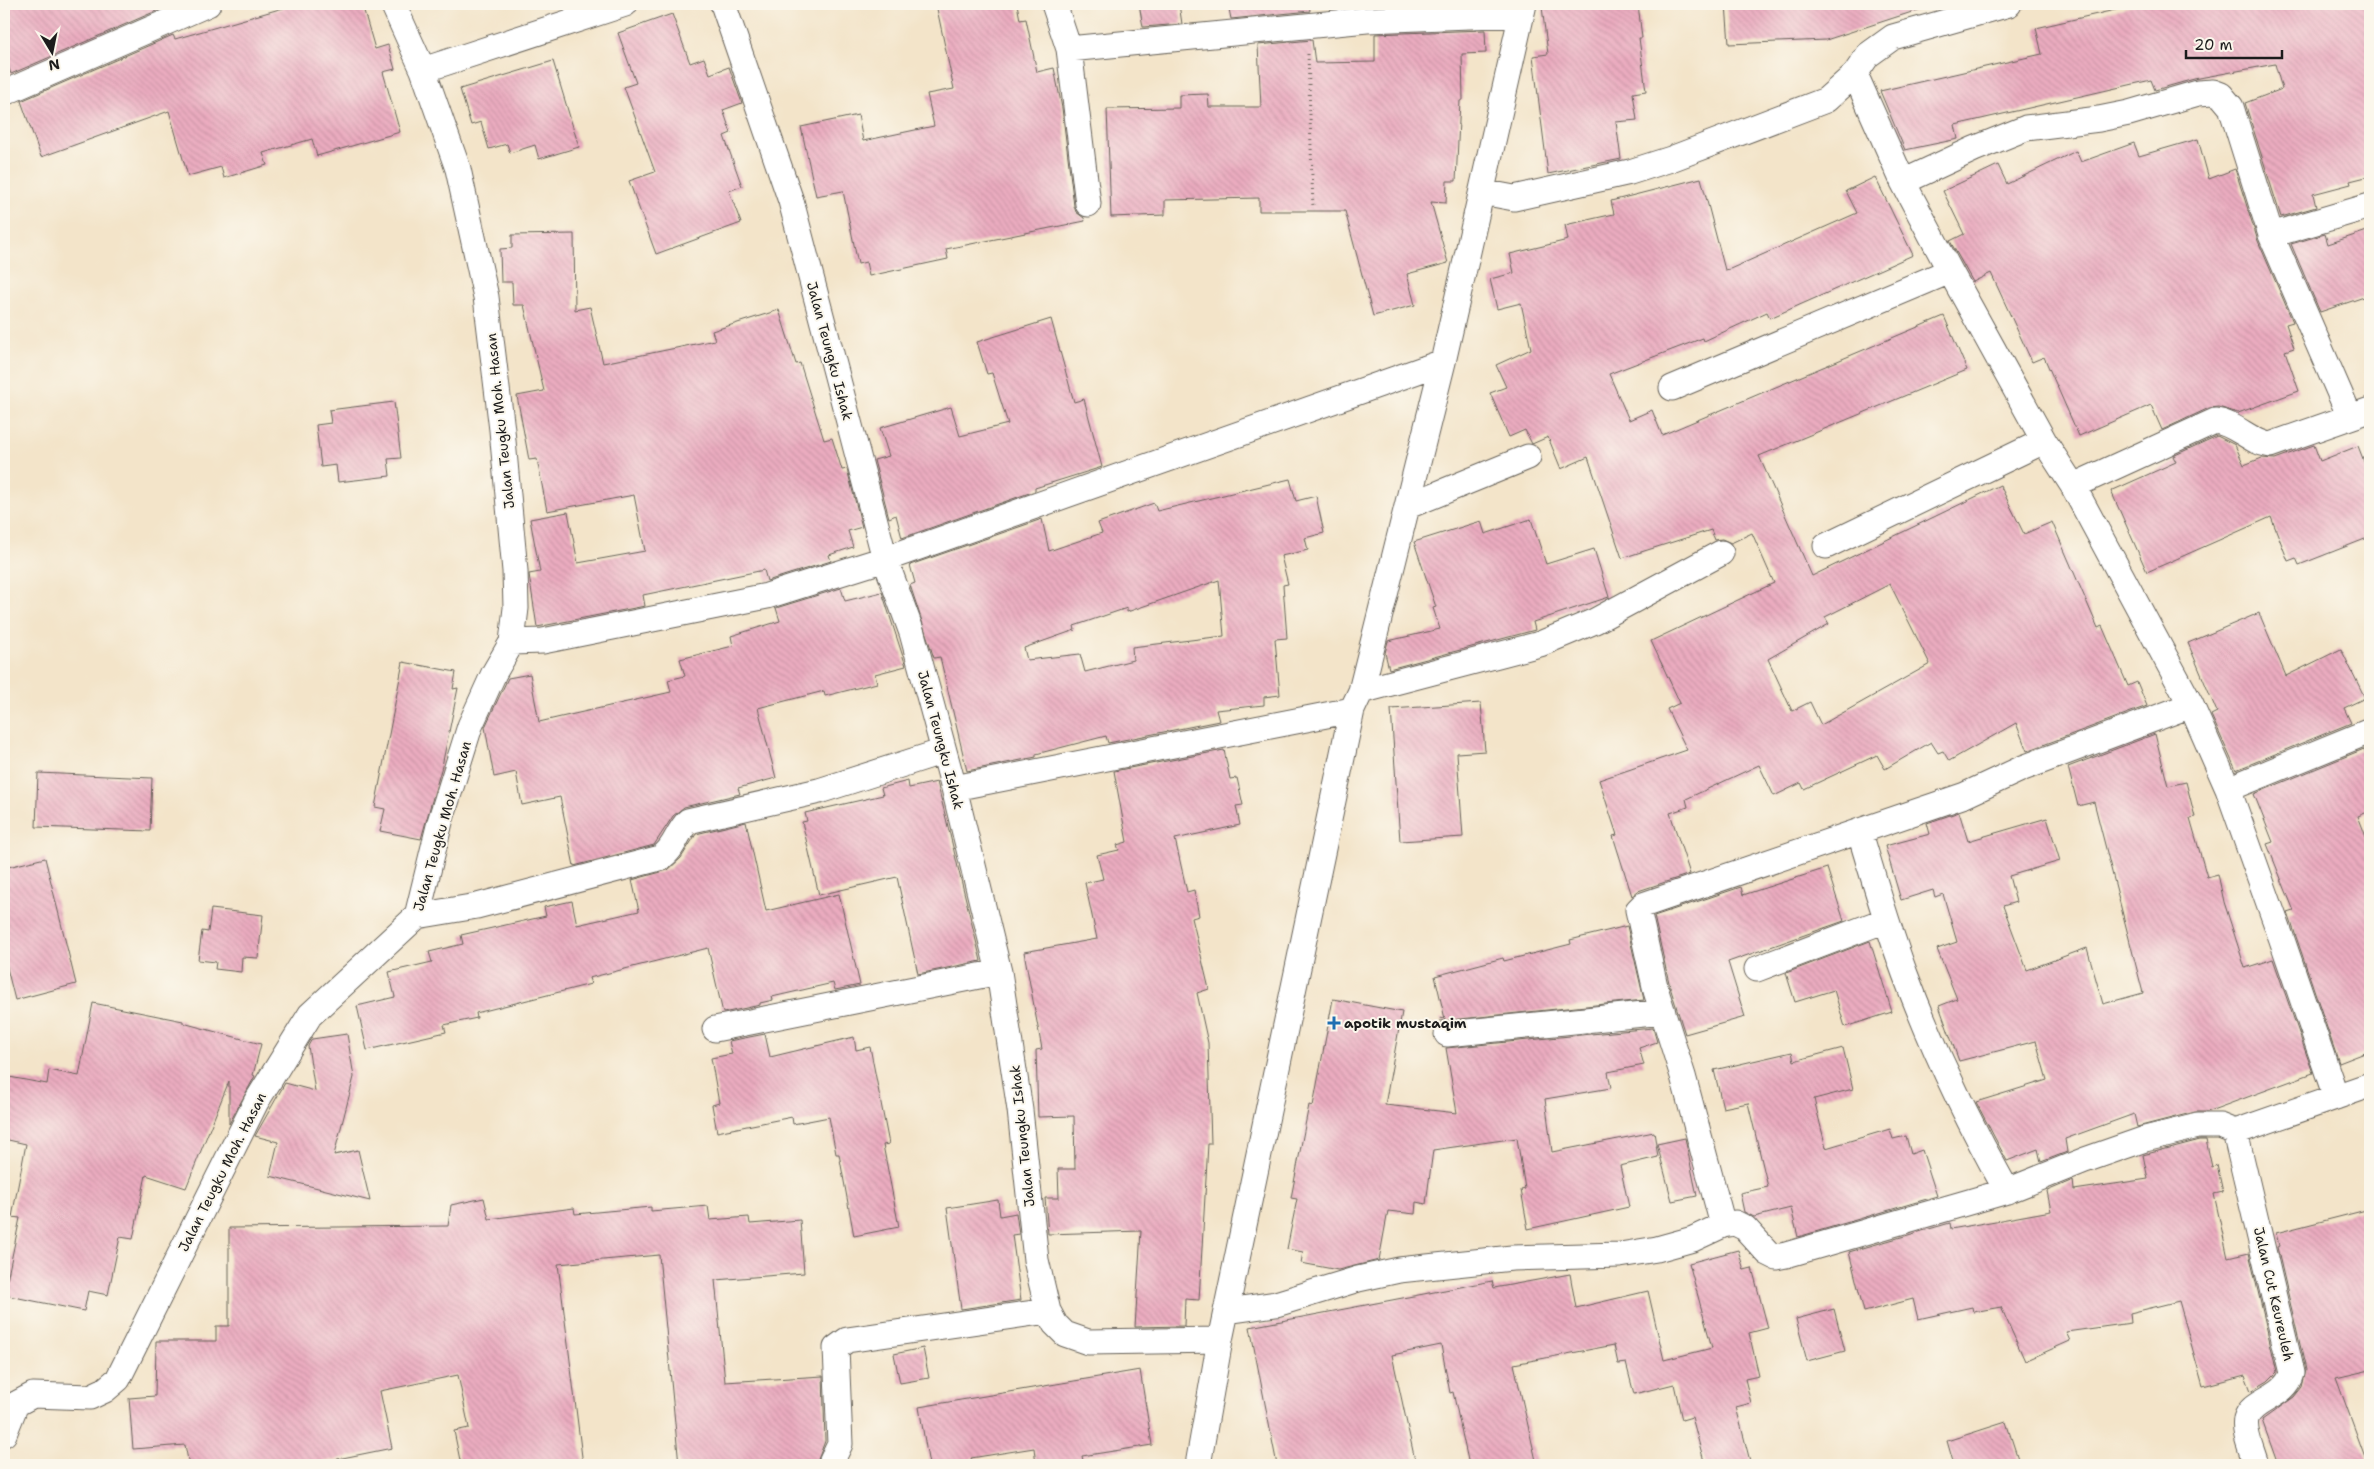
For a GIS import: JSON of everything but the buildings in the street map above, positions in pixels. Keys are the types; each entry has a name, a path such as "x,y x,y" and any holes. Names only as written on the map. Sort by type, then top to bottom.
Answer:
{"street":[{"path":"4,93 208,4"},
{"name":"Jalan Teugku Moh. Hasan","path":"4,1434 16,1404 33,1395 90,1397 105,1390 118,1379 256,1102 310,1015 417,916 440,822 470,726 494,673 512,642 516,608 515,571 502,430 486,297 458,169 423,70 393,4"},
{"path":"423,70 625,4"},
{"name":"Jalan Teungku Ishak","path":"724,4 790,201 885,559 912,633 954,788 999,972 1020,1110 1036,1260 1048,1311 1055,1324 1065,1334 1088,1342 1220,1340"},
{"path":"1054,4 1069,49 1088,204"},
{"path":"1482,192 1514,198 1630,172 1826,100 1855,74 1868,55 1893,37 2009,4"},
{"path":"1069,49 1367,20 1523,9 1443,362 1408,506 1357,700 1220,1340 1198,1465"},
{"path":"1855,74 1903,182 1950,271 2044,441 2073,486 2191,705 2228,789 2336,1097"},
{"path":"1903,182 1974,149 2026,128 2114,116 2198,93 2213,92 2221,94 2231,107 2271,235 2360,414 2270,445 2260,443 2226,422 2216,422 2073,486"},
{"path":"2271,235 2370,206"},
{"path":"1672,388 1950,271"},
{"path":"512,642 543,641 767,596 885,559 1443,362"},
{"path":"1826,546 2044,441"},
{"path":"1408,506 1528,457"},
{"path":"954,788 1357,700 1540,644 1595,621 1721,553"},
{"path":"1723,1225 1683,1076 1663,1012 1638,918 1638,910 1643,905 1965,796 2023,768 2191,705"},
{"path":"2228,789 2370,732"},
{"path":"417,916 476,906 660,858 669,852 682,827 688,821 819,791 944,751"},
{"path":"1860,833 1886,920 1936,1052 1984,1150 2007,1191"},
{"path":"1756,969 1886,920"},
{"path":"715,1029 999,972"},
{"path":"1447,1034 1663,1012"},
{"path":"1227,1311 1276,1304 1358,1279 1399,1270 1512,1258 1620,1255 1657,1249 1694,1239 1723,1225 1735,1223 1745,1228 1768,1254 1776,1257 1898,1225 2007,1191 2085,1160 2154,1137 2198,1126 2220,1126 2235,1132 2370,1085"},
{"name":"Jalan Cut Keureuleh","path":"2235,1132 2292,1373 2290,1383 2250,1410 2246,1420 2247,1434 2256,1465"},
{"path":"830,1465 840,1444 836,1348 847,1340 1048,1311"}],"path":[{"path":"1312,208 1308,51 1326,24"}],"place":[{"name":"apotik mustaqim","path":"1334,1023"}]}
